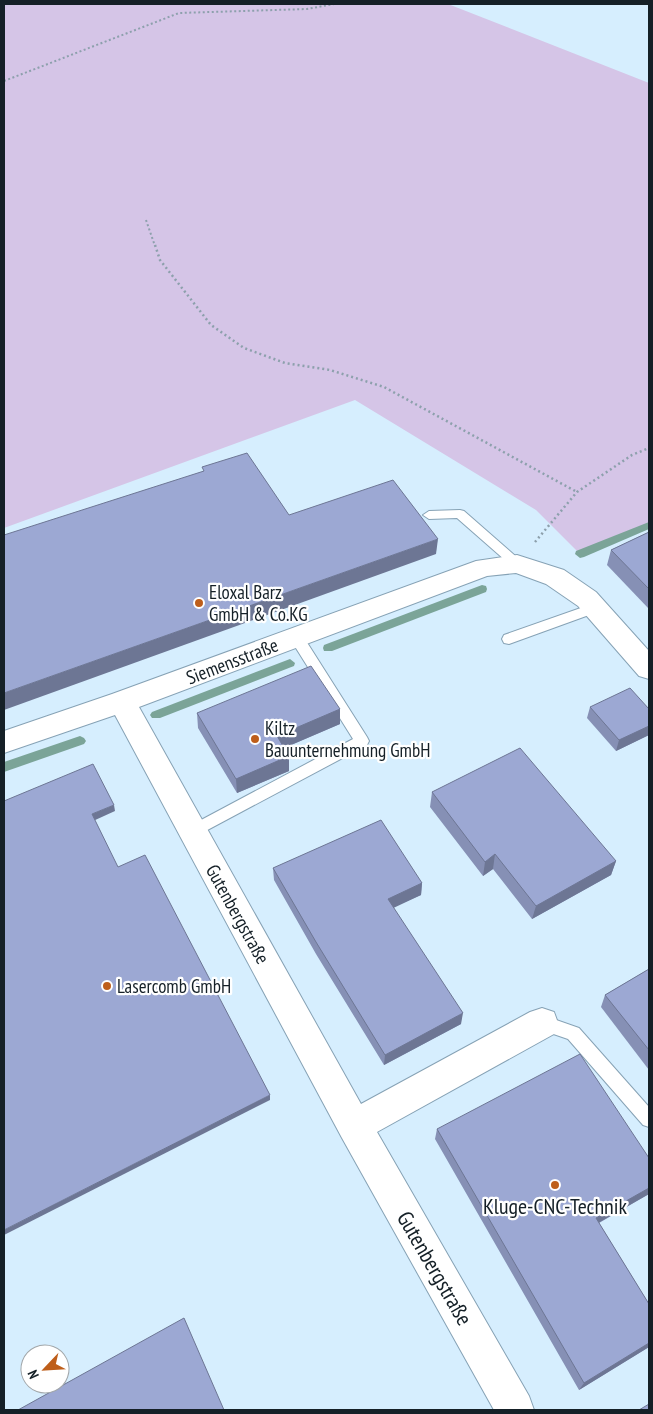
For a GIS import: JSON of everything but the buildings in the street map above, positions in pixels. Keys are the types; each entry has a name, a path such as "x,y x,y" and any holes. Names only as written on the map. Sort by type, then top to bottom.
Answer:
{"street":[{"path":"516,564 555,577 587,599 649,669"},
{"name":"Siemensstraße","path":"4,742 122,702 486,567 516,564"},
{"name":"Gutenbergstraße","path":"122,702 354,1126 515,1410"},
{"path":"354,1126 542,1023"}],"lane":[{"path":"429,515 460,514 516,564"},
{"path":"509,639 595,608"},
{"path":"193,831 362,741 296,637"},
{"path":"542,1023 573,1033 649,1119"}],"path":[{"path":"4,81 179,13 307,9 334,4"},
{"path":"146,220 160,260 211,326 244,348 285,363 330,370 384,387 577,492"},
{"path":"516,564 577,492 632,455 649,448"}],"shaded area":[{"path":"4,4 448,4 649,83 649,525 580,554 536,510 355,400 4,528"}],"waterway":[{"path":"580,554 649,525"},
{"path":"328,648 482,589"},
{"path":"156,715 290,663"},
{"path":"4,767 80,741"}],"place":[{"name":"Eloxal Barz GmbH & Co.KG","path":"199,603"},
{"name":"Kiltz Bauunternehmung GmbH","path":"255,739"},
{"name":"Lasercomb GmbH","path":"107,986"},
{"name":"Kluge-CNC-Technik","path":"555,1185"}]}
